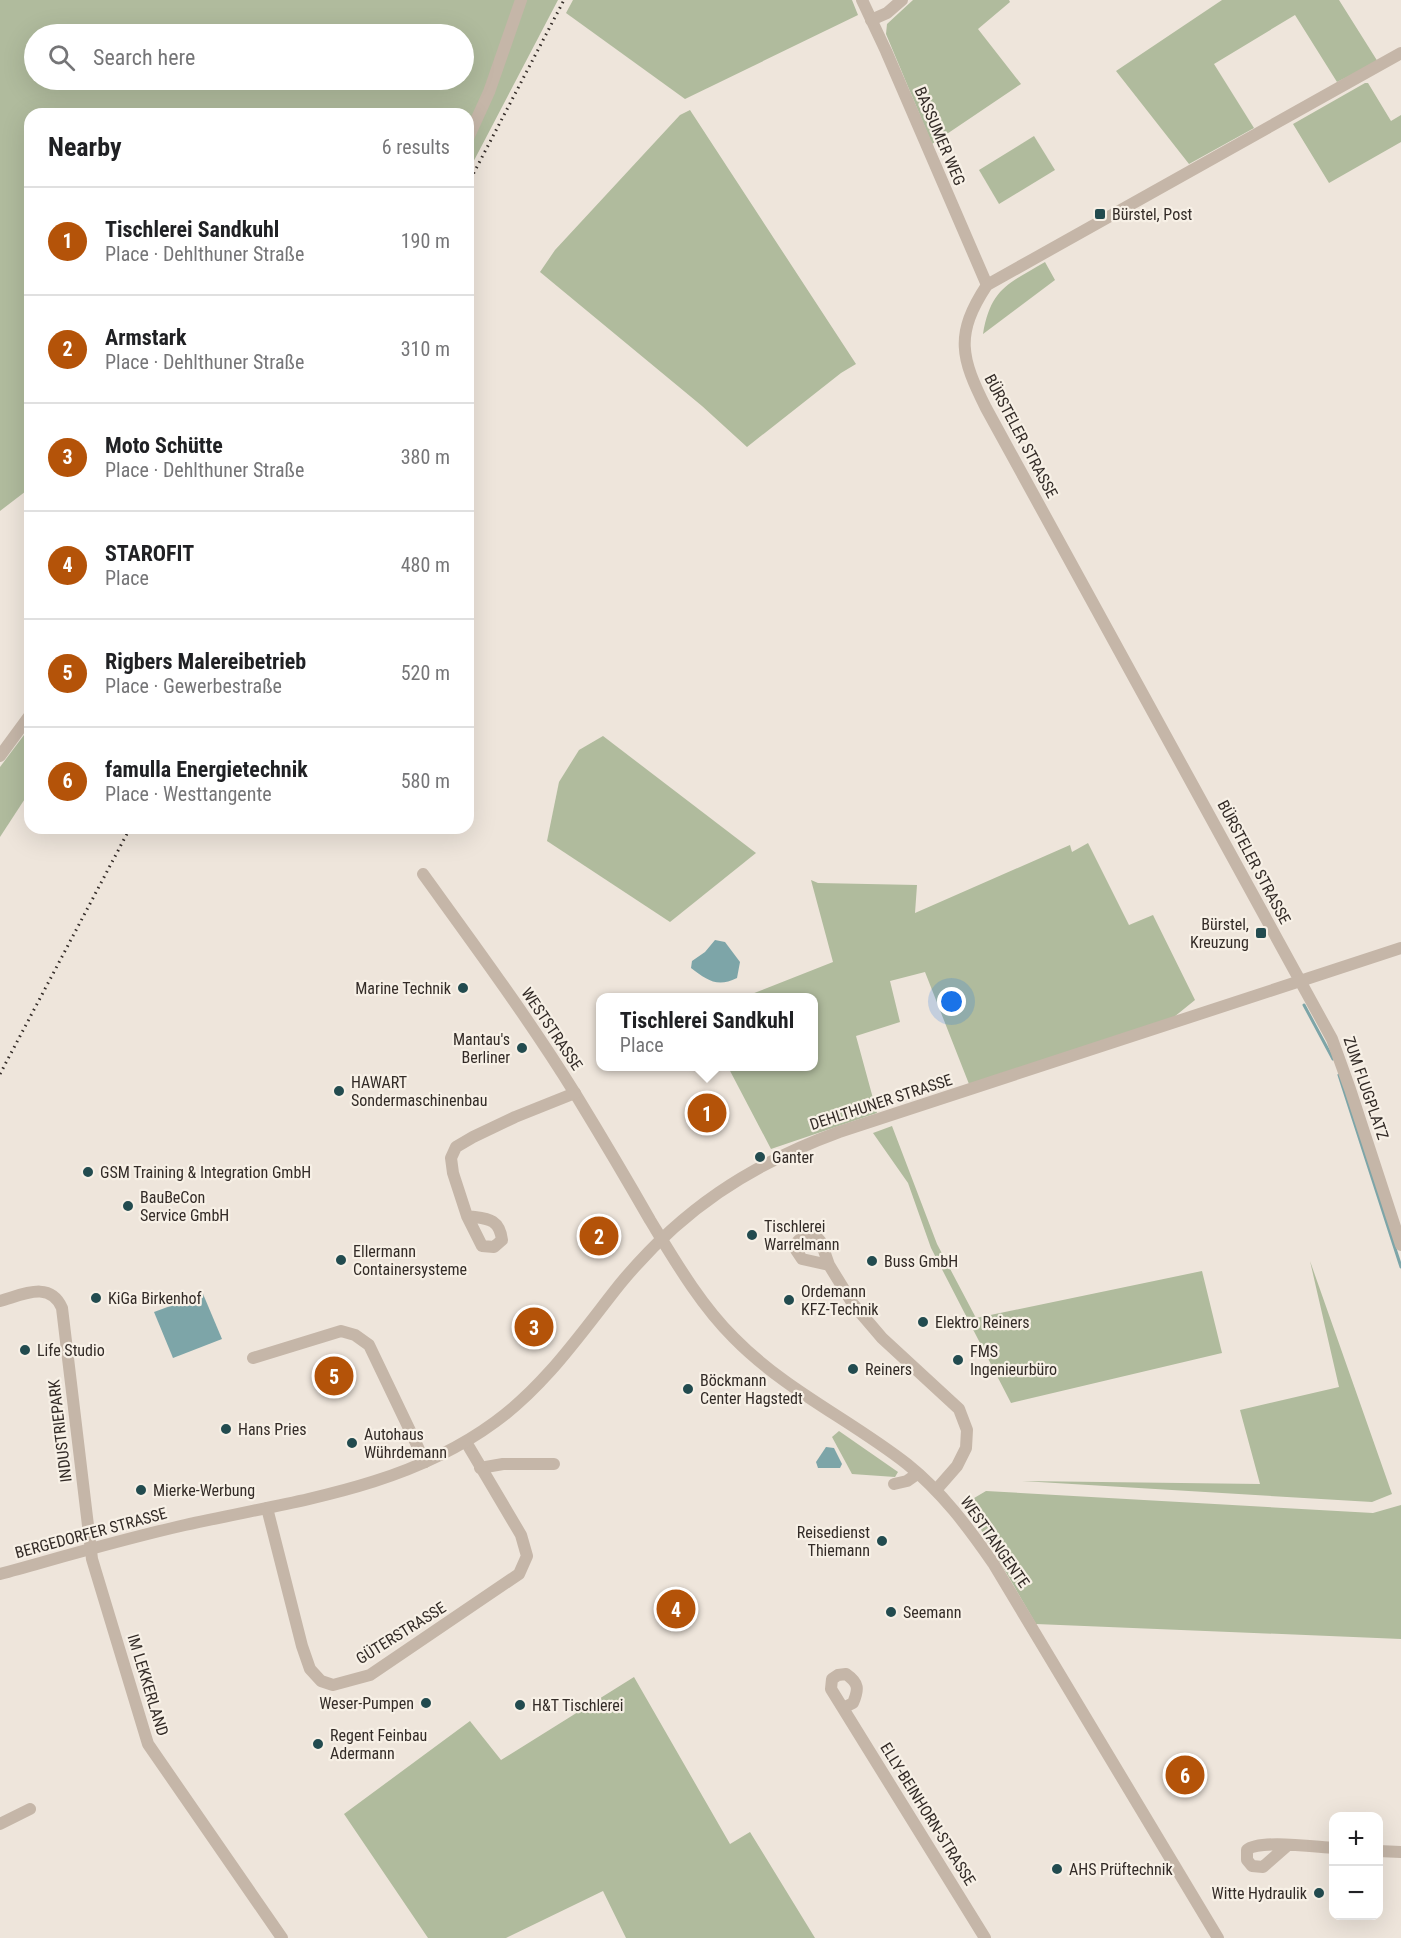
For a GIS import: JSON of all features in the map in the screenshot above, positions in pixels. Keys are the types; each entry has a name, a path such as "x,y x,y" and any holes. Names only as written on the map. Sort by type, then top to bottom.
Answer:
{"street":[{"path":"474,125 489,92 521,0"},
{"name":"BASSUMER WEG","path":"862,0 987,285"},
{"path":"871,20 887,13 902,0"},
{"path":"987,285 1401,53"},
{"name":"BÜRSTELER STRASSE","path":"987,285 969,317 964,336 963,346 970,378 1300,981"},
{"path":"0,756 24,723"},
{"name":"WESTSTRASSE","path":"423,874 510,995 575,1093 662,1239"},
{"name":"DEHLTHUNER STRASSE","path":"466,1442 522,1400 555,1368 620,1284 681,1221 715,1193 779,1156 809,1143 1401,948"},
{"name":"ZUM FLUGPLATZ","path":"1300,981 1332,1039 1401,1245"},
{"path":"467,1216 453,1173 452,1158 456,1147 515,1117 575,1093"},
{"name":"WESTTANGENTE","path":"662,1239 704,1303 735,1338 778,1377 855,1428 918,1474 936,1490 963,1522 993,1563 1218,1938"},
{"path":"829,1265 853,1304 882,1338 959,1409 967,1430 966,1448 957,1466 936,1490"},
{"name":"INDUSTRIEPARK","path":"0,1301 42,1291 58,1299 62,1308 91,1549"},
{"path":"253,1358 341,1331 355,1335 369,1345 425,1462"},
{"name":"BERGEDORFER STRASSE","path":"0,1574 184,1526 354,1489 391,1477 466,1442"},
{"name":"GÜTERSTRASSE","path":"267,1508 310,1669 321,1681 333,1685 370,1675 397,1659 519,1574 527,1556 521,1535 466,1442"},
{"path":"480,1468 503,1464 554,1464"},
{"path":"894,1484 907,1481 918,1474"},
{"name":"IM LEKKERLAND","path":"91,1549 148,1744 235,1883 282,1938"},
{"name":"ELLY-BEINHORN-STRASSE","path":"843,1708 985,1938"},
{"path":"0,1824 30,1809"},
{"path":"1288,1845 1329,1848"},
{"path":"1383,1851 1401,1852"}],"green space":[{"path":"0,0 558,0 474,161 474,108 24,108 24,493 0,511"},
{"path":"573,0 852,0 858,15 685,99 566,13"},
{"path":"913,0 1009,0 1010,2 978,29 1021,84 932,144 886,34 887,24"},
{"path":"1222,0 1339,0 1378,62 1337,82 1295,15 1214,64 1254,128 1189,164 1116,71"},
{"path":"1368,83 1391,121 1401,115 1401,142 1329,183 1293,124"},
{"path":"690,110 856,364 841,373 747,447 702,406 540,272 555,250 680,115"},
{"path":"1034,136 1055,170 999,204 979,170"},
{"path":"1045,262 1055,280 983,334 986,319 996,297 1011,282"},
{"path":"24,735 24,800 0,837 0,767"},
{"path":"603,736 756,853 670,922 547,841 559,782 579,750"},
{"path":"1088,843 1129,925 1153,915 1195,1000 1174,1017 969,1084 925,972 890,981 900,1022 856,1036 877,1113 771,1149 730,1071 818,1071 818,993 754,993 833,962 811,880 818,883 917,885 915,913 1070,845 1072,852"},
{"path":"892,1126 937,1244 976,1318 1202,1271 1222,1353 1011,1403 931,1248 908,1183 873,1133"},
{"path":"1310,1261 1392,1494 1372,1502 1022,1481 1260,1484 1240,1410 1339,1387"},
{"path":"839,1431 898,1472 895,1477 852,1474 832,1437"},
{"path":"986,1491 1373,1513 1401,1505 1401,1639 1036,1624 964,1504"},
{"path":"634,1677 730,1844 750,1832 815,1938 626,1938 603,1891 506,1938 428,1938 344,1814 470,1721 501,1760"}],"water":[{"path":"715,940 725,942 740,962 737,978 724,982 712,981 691,968 692,961 705,952"},
{"path":"203,1294 222,1339 173,1358 154,1312"},
{"path":"826,1447 834,1448 842,1464 840,1468 818,1468 816,1462"}],"waterway":[{"path":"1304,1005 1333,1059"},
{"path":"1339,1075 1401,1267"}],"railway":[{"path":"474,172 564,0"},
{"path":"0,1074 127,834"}],"place":[{"name":"Bürstel, Post","path":"1100,214"},
{"name":"Bürstel, Kreuzung","path":"1261,933"},
{"name":"Marine Technik","path":"463,988"},
{"name":"Mantau's Berliner","path":"522,1048"},
{"name":"HAWART Sondermaschinenbau","path":"339,1091"},
{"name":"Tischlerei Sandkuhl","path":"707,1113"},
{"name":"Ganter","path":"760,1157"},
{"name":"GSM Training & Integration GmbH","path":"88,1172"},
{"name":"BauBeCon Service GmbH","path":"128,1206"},
{"name":"Tischlerei Warrelmann","path":"752,1235"},
{"name":"Armstark","path":"599,1236"},
{"name":"Ellermann Containersysteme","path":"341,1260"},
{"name":"Buss GmbH","path":"872,1261"},
{"name":"KiGa Birkenhof","path":"96,1298"},
{"name":"Ordemann KFZ-Technik","path":"789,1300"},
{"name":"Elektro Reiners","path":"923,1322"},
{"name":"Moto Schütte","path":"534,1327"},
{"name":"Life Studio","path":"25,1350"},
{"name":"FMS Ingenieurbüro","path":"958,1360"},
{"name":"Reiners","path":"853,1369"},
{"name":"Rigbers Malereibetrieb","path":"334,1376"},
{"name":"Böckmann Center Hagstedt","path":"688,1389"},
{"name":"Hans Pries","path":"226,1429"},
{"name":"Autohaus Wührdemann","path":"352,1443"},
{"name":"Mierke-Werbung","path":"141,1490"},
{"name":"Reisedienst Thiemann","path":"882,1541"},
{"name":"STAROFIT","path":"676,1609"},
{"name":"Seemann","path":"891,1612"},
{"name":"Weser-Pumpen","path":"426,1703"},
{"name":"H&T Tischlerei","path":"520,1705"},
{"name":"Regent Feinbau Adermann","path":"318,1744"},
{"name":"famulla Energietechnik","path":"1185,1775"},
{"name":"AHS Prüftechnik","path":"1057,1869"},
{"name":"Witte Hydraulik","path":"1319,1893"}]}
